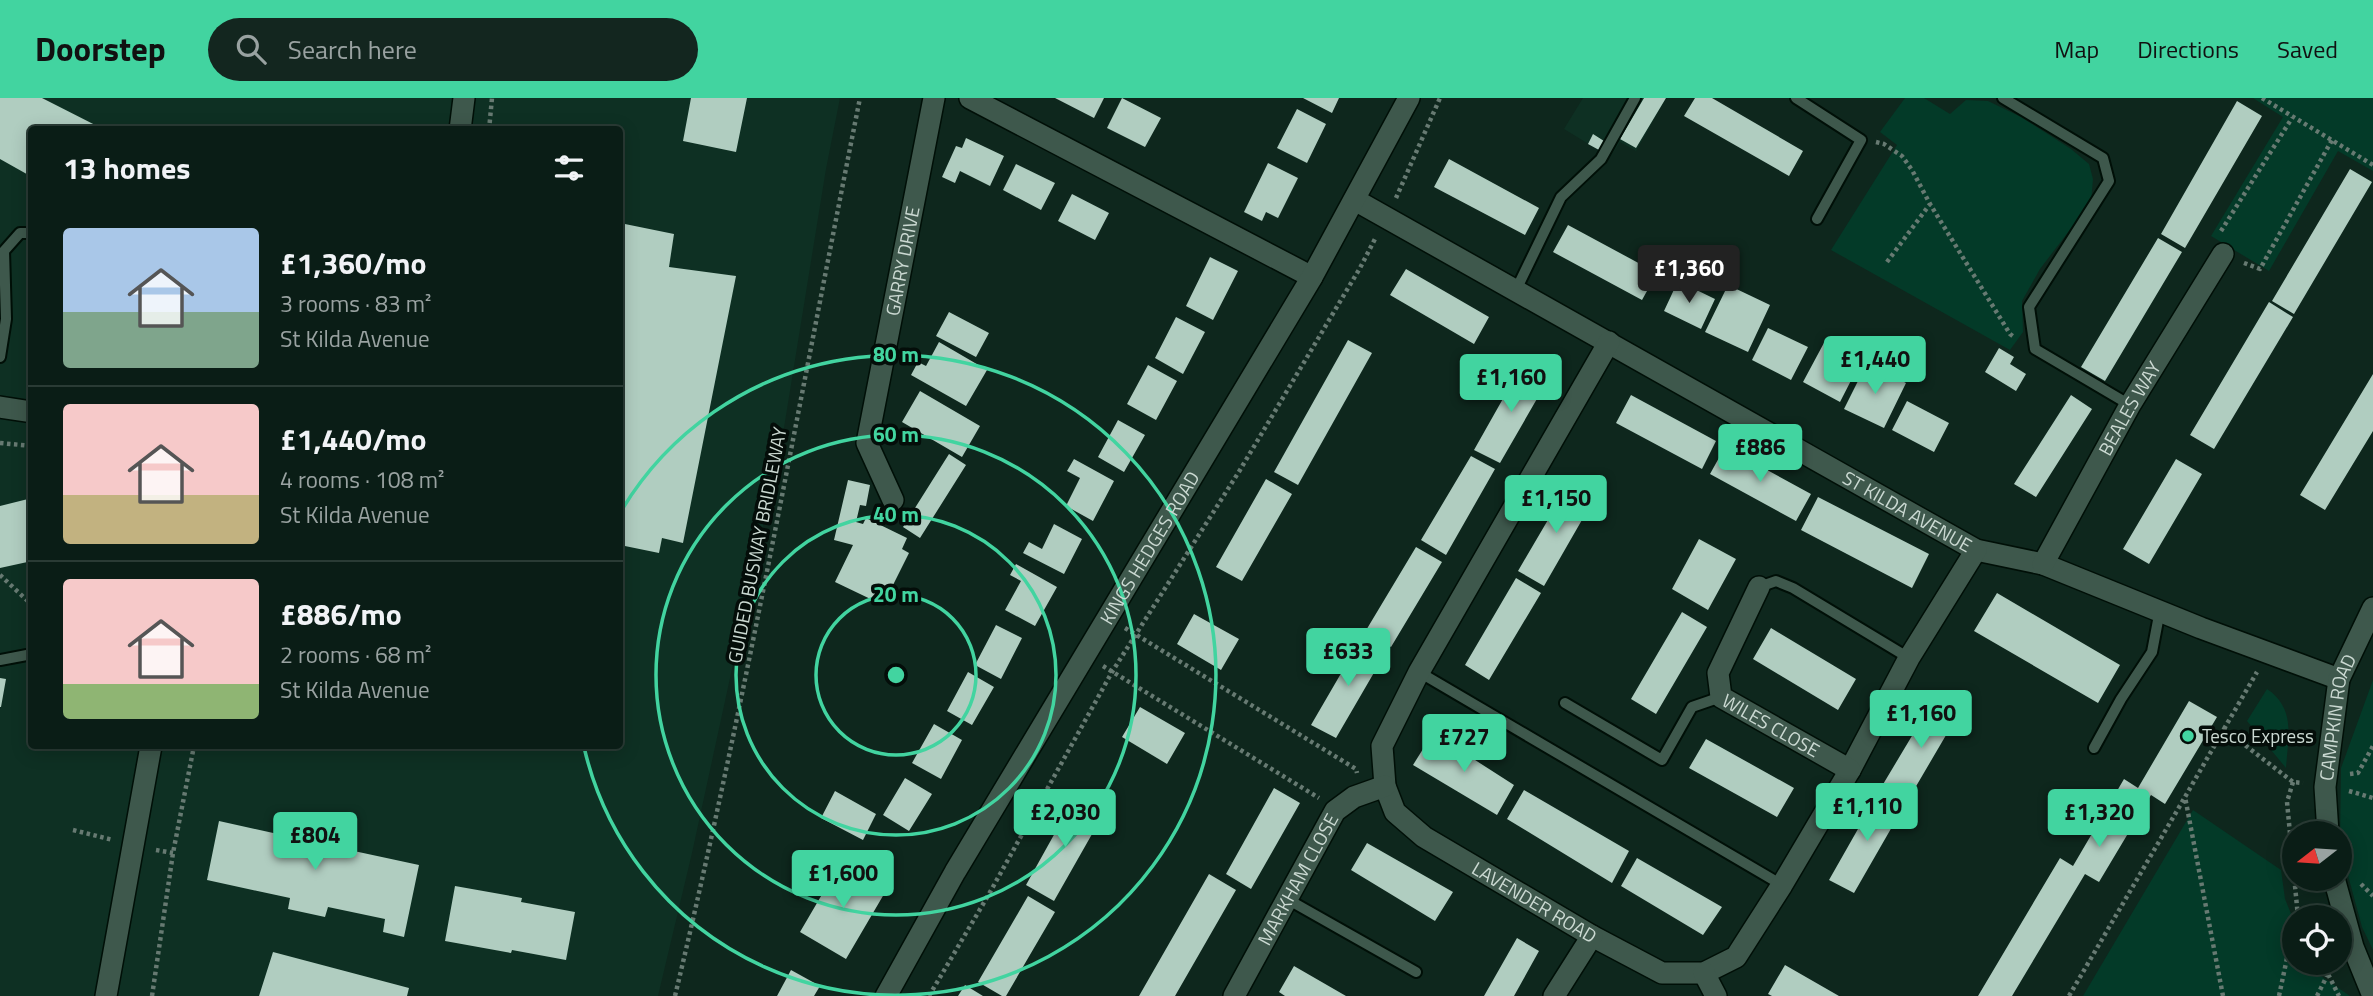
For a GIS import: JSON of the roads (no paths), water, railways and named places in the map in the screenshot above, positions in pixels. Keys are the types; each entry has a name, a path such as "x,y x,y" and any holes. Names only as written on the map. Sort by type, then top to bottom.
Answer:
{"street":[{"path":"460,126 464,98"},
{"name":"GARRY DRIVE","path":"893,500 867,443 934,98"},
{"path":"970,98 1312,277"},
{"name":"KINGS HEDGES ROAD","path":"886,996 955,872 1312,277 1409,98"},
{"name":"ST KILDA AVENUE","path":"1355,200 1976,550 2043,564 2201,628 2339,679"},
{"name":"BEALES WAY","path":"2043,564 2130,405 2223,254"},
{"name":"LAVENDER ROAD","path":"1609,342 1419,672 1382,746 1385,786 1395,812 1424,837 1592,936 1662,973 1704,973 1735,957 1782,885 1850,770 1909,658 1976,550"},
{"path":"0,407 28,411"},
{"name":"WILES CLOSE","path":"1759,587 1718,673 1721,697 1850,770"},
{"name":"CAMPKIN ROAD","path":"2330,821 2335,789 2339,679 2373,608"},
{"path":"106,996 150,749"},
{"name":"MARKHAM CLOSE","path":"1234,996 1335,811 1354,797 1385,786"},
{"path":"2336,891 2353,947 2373,996"},
{"path":"1554,996 1592,936"},
{"path":"1704,973 1716,996"}],"lane":[{"path":"1516,290 1562,197 1601,159 1635,98"},
{"path":"1796,98 1861,140 1817,219"},
{"path":"2003,98 2103,158 2109,181 2029,307 2035,349 2130,405"},
{"path":"0,357 6,319 4,251 20,233 28,233"},
{"path":"1759,587 1776,580 1793,588 1909,658"},
{"path":"2094,748 2121,699 2152,652 2160,610"},
{"path":"0,660 28,655"},
{"path":"1419,672 1782,885"},
{"path":"1565,703 1662,760 1692,707 1721,697"},
{"path":"1287,899 1416,972"}],"place":[{"name":"Tesco Express","path":"2188,736"}]}
